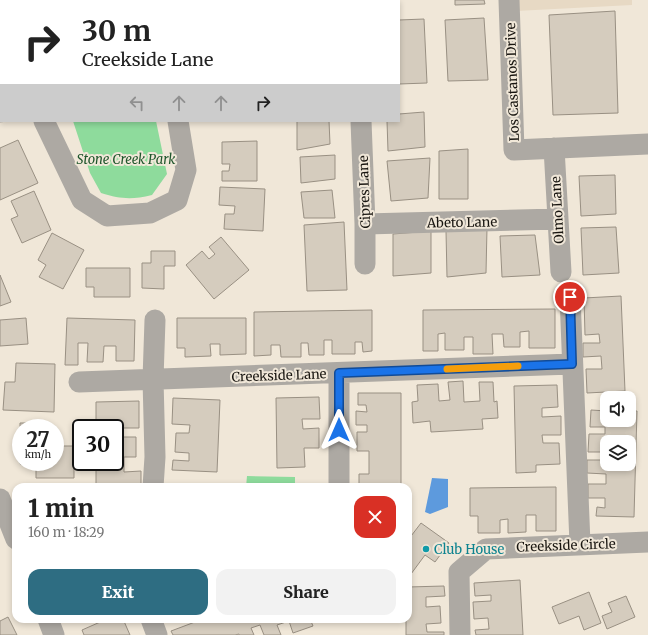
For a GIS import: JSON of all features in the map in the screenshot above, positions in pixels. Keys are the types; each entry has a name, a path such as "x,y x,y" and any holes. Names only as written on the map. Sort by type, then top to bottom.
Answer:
{"street":[{"name":"Los Castanos Drive","path":"509,0 514,150 648,144"},
{"path":"44,122 82,200 107,216 150,212 176,200 186,170 178,122"},
{"name":"Cipres Lane","path":"361,122 365,264"},
{"name":"Olmo Lane","path":"554,148 561,272"},
{"name":"Abeto Lane","path":"365,224 558,219"},
{"path":"570,297 580,544"},
{"path":"153,483 155,457 153,379 155,320"},
{"name":"Creekside Lane","path":"79,382 572,364"},
{"path":"339,373 339,483"},
{"path":"1,504 12,530"},
{"name":"Creekside Circle","path":"460,635 459,572 486,549 648,542"},
{"path":"152,623 157,635"}],"shaded area":[{"path":"516,0 632,0 632,5 516,11"}],"green space":[{"name":"Stone Creek Park","path":"73,122 156,122 167,174 152,195 138,198 126,198 114,197 101,193 90,173"},
{"path":"247,476 295,477 295,483 246,483"}],"water":[{"path":"432,478 448,479 448,507 430,514 425,512"}],"building":[{"path":"455,0 484,0 485,4 455,5"},
{"path":"615,11 618,113 553,115 549,15"},
{"path":"484,18 488,80 448,81 445,20"},
{"path":"424,19 427,83 400,84 400,20"},
{"path":"424,112 425,147 388,151 387,122 400,122 400,114"},
{"path":"297,122 329,122 330,144 297,150"},
{"path":"18,140 38,183 0,200 0,148"},
{"path":"257,141 257,181 222,181 222,171 229,171 230,164 222,164 222,142"},
{"path":"468,149 468,199 439,199 439,151"},
{"path":"335,155 335,179 301,183 300,157"},
{"path":"430,158 428,198 391,201 387,161"},
{"path":"615,175 616,214 581,216 579,176"},
{"path":"220,187 265,189 263,231 224,229 225,214 234,214 235,206 219,205"},
{"path":"332,190 335,218 304,218 301,192"},
{"path":"34,191 51,230 22,243 11,219 18,216 11,201"},
{"path":"344,222 347,290 307,291 304,225"},
{"path":"616,227 619,273 583,275 581,228"},
{"path":"487,228 486,273 447,277 446,231"},
{"path":"431,231 431,273 393,276 393,234"},
{"path":"52,233 84,250 63,289 39,277 46,265 38,260"},
{"path":"535,235 540,275 502,277 500,236"},
{"path":"221,237 249,270 214,299 186,265 202,251 209,259 215,254 209,247"},
{"path":"151,251 175,251 175,266 164,266 164,289 142,288 142,263 151,263"},
{"path":"86,268 130,268 130,297 94,297 94,287 86,287"},
{"path":"0,275 11,302 0,306"},
{"path":"621,296 625,391 600,391 600,392 587,393 586,369 602,369 601,356 583,357 583,343 600,343 599,334 585,335 584,298"},
{"path":"555,309 555,348 529,348 529,331 520,332 520,347 504,347 503,334 492,334 493,354 473,354 473,337 464,337 464,350 445,350 445,333 438,334 438,351 423,351 423,310"},
{"path":"372,310 372,351 363,352 362,342 355,342 355,354 332,354 332,340 324,340 324,355 309,355 308,343 301,343 301,357 281,357 280,345 271,345 271,355 254,356 254,312"},
{"path":"26,318 28,344 0,346 0,320"},
{"path":"67,318 135,320 134,361 116,361 116,346 104,346 103,362 87,362 88,343 78,343 78,365 65,365"},
{"path":"177,318 246,318 246,354 220,355 220,344 210,344 211,356 185,357 185,348 177,348"},
{"path":"16,363 55,364 54,412 3,410 5,382 15,382"},
{"path":"463,381 464,402 480,401 479,382 493,382 494,402 497,401 498,418 482,419 483,429 431,432 430,421 413,423 412,402 418,401 417,385 438,384 439,401 450,400 448,382"},
{"path":"557,385 558,407 542,408 542,417 561,416 561,435 542,435 543,443 559,443 560,464 536,465 536,472 516,473 514,386"},
{"path":"358,393 401,393 401,483 359,483 359,474 369,474 369,451 357,451 357,432 367,432 367,425 356,425 356,411 367,412 366,405 358,405"},
{"path":"319,397 320,419 302,419 303,429 319,428 319,448 304,448 305,467 277,468 276,398"},
{"path":"173,398 220,400 217,472 172,470 173,460 189,461 189,453 175,452 176,433 189,433 190,425 172,424"},
{"path":"139,401 139,428 124,428 124,419 96,419 96,402"},
{"path":"591,410 600,411 600,427 590,427"},
{"path":"637,411 636,446 636,435 600,435 600,452 588,452 589,434 605,434 605,427 636,427"},
{"path":"124,437 136,437 136,457 124,457"},
{"path":"64,446 72,446 72,471 74,471 74,478 36,478 36,471 64,471"},
{"path":"587,460 600,460 600,471 635,471 634,517 596,516 597,507 605,508 605,498 588,498 588,484 606,484 606,474 587,473"},
{"path":"96,471 141,471 141,483 96,483"},
{"path":"556,487 556,531 536,531 536,515 526,515 526,532 508,533 508,519 500,520 500,533 478,533 478,516 470,516 470,488"},
{"name":"Club House","path":"421,523 449,543 435,562 425,555 412,573 412,535"},
{"path":"520,580 523,635 476,635 475,630 489,629 488,618 474,619 473,602 491,601 491,595 475,596 474,583"},
{"path":"444,586 445,596 426,597 426,607 440,606 441,623 426,624 427,632 444,632 444,635 406,635 406,623 412,623 412,587"},
{"path":"589,592 601,623 584,630 579,616 559,624 552,607"},
{"path":"626,596 635,617 607,629 602,616 612,612 608,603"},
{"path":"8,617 17,635 0,635 0,621"},
{"path":"98,623 125,623 130,635 84,635 82,630"},
{"path":"192,623 283,623 277,625 281,635 264,635 260,625 251,628 254,635 173,635 171,631"},
{"path":"290,623 312,623 313,626 293,633"}],"slow traffic":[{"path":"447,369 518,366"}],"place":[{"name":"Club House","path":"426,549"}],"route":[{"path":"339,430 339,373 572,364 570,297"}]}
